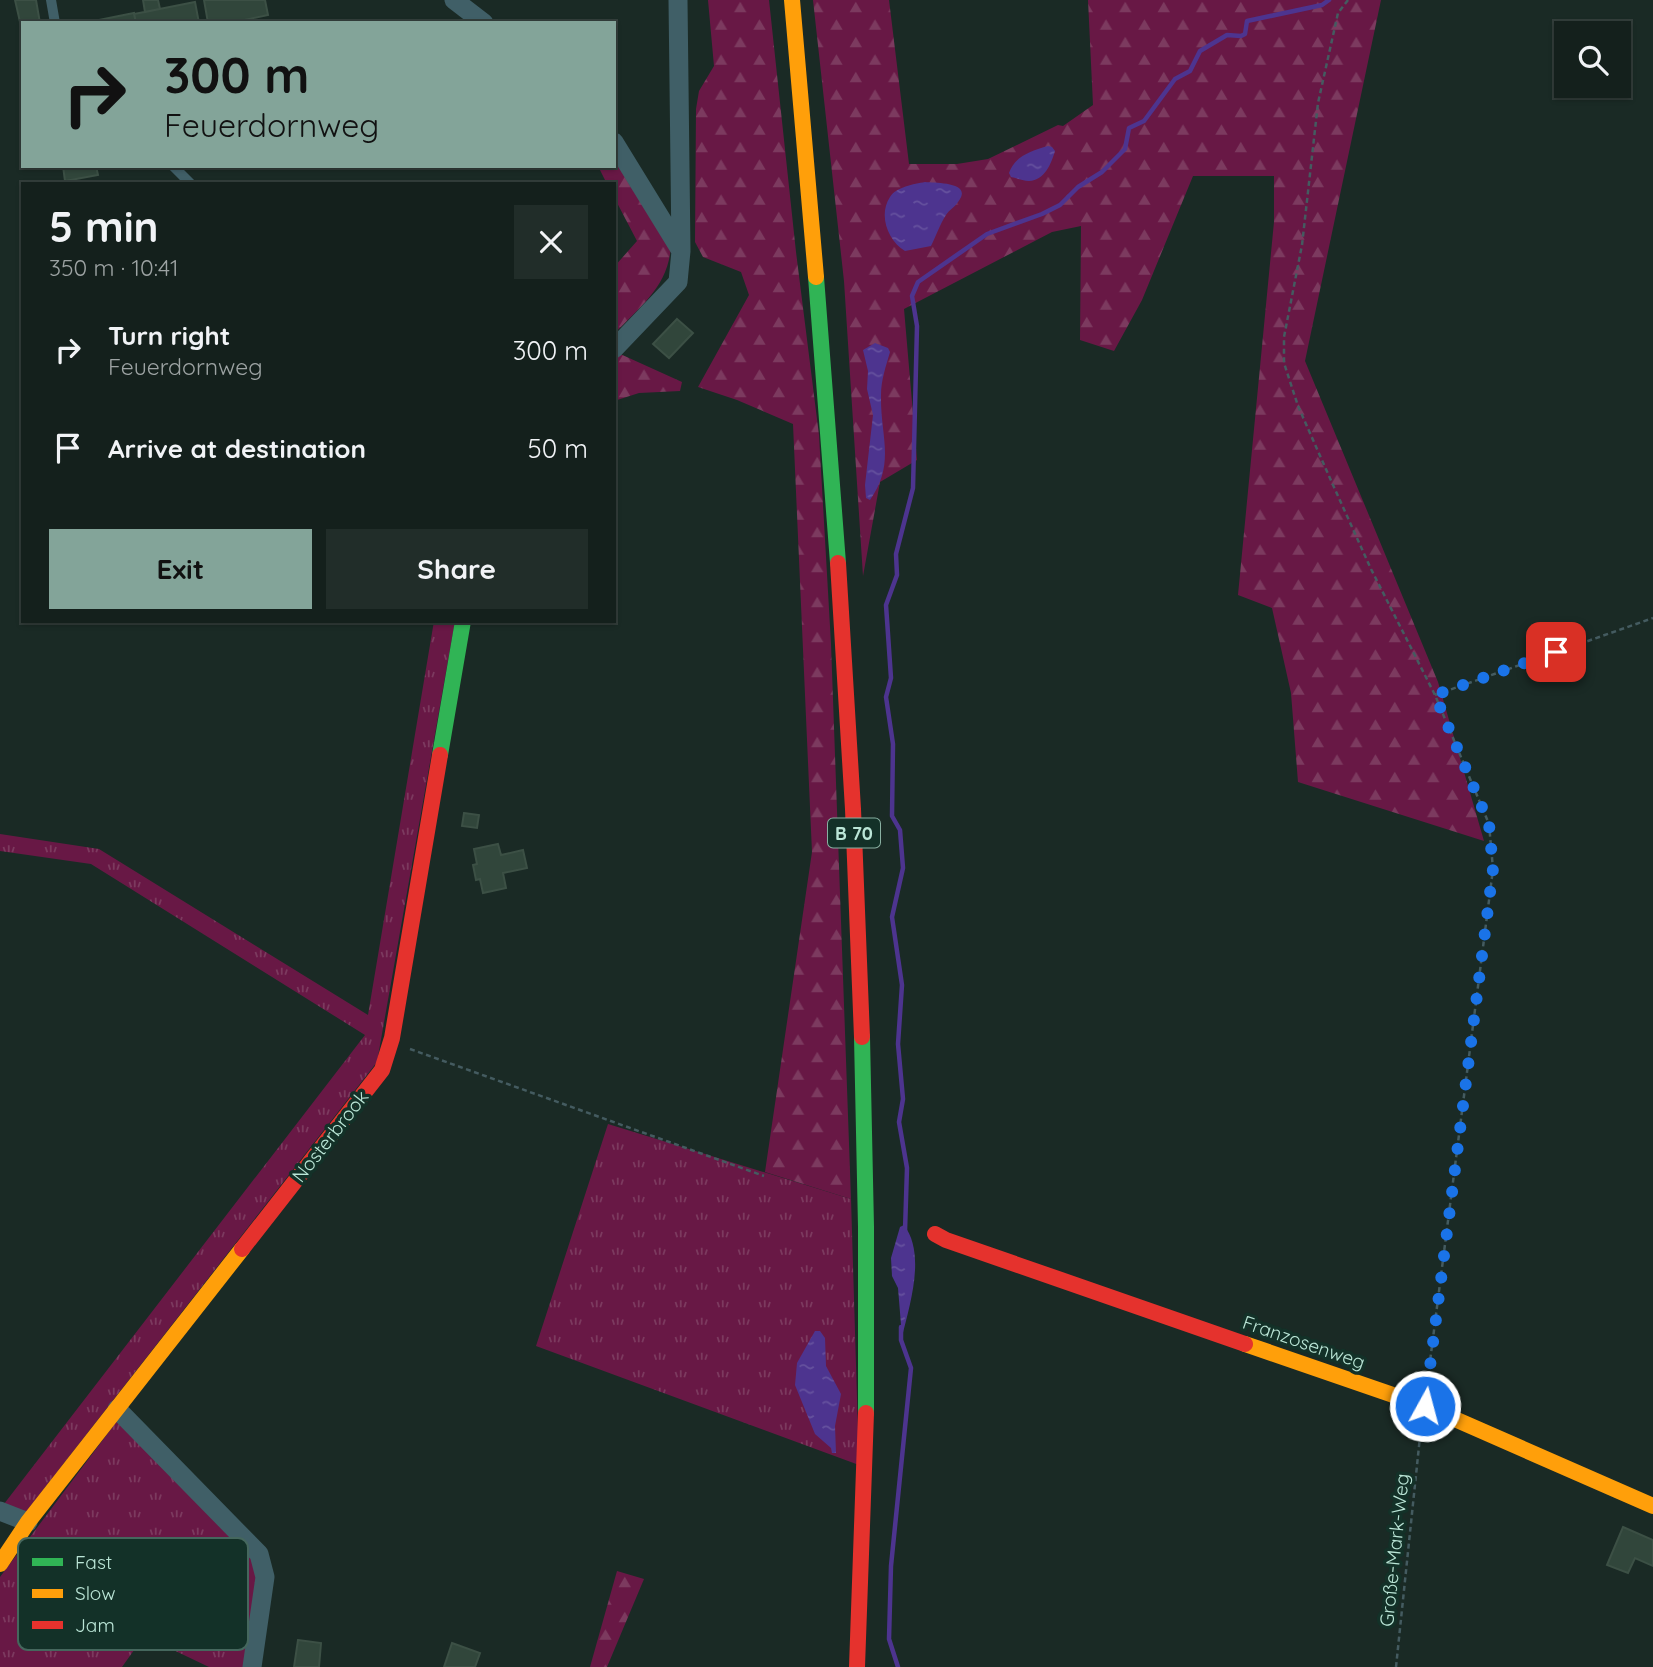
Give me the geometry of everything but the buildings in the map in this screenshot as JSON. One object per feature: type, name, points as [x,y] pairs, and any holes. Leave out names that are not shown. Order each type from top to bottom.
[{"type":"main road","name":"B 70","points":[[792,0],[830,432],[846,664],[860,951],[867,1210],[867,1429],[857,1667]]},
{"type":"main road","name":"Nosterbrook","points":[[0,1564],[28,1522],[382,1070],[390,1043],[463,623]]},
{"type":"main road","name":"Franzosenweg","points":[[935,1234],[1425,1406],[1653,1506]]},
{"type":"street","points":[[454,0],[481,21]]},
{"type":"street","points":[[616,347],[678,282],[681,251],[678,0]]},
{"type":"street","points":[[616,145],[681,251]]},
{"type":"street","points":[[117,1409],[243,1538]]},
{"type":"street","points":[[0,1511],[28,1522]]},
{"type":"street","points":[[248,1543],[259,1554],[265,1577],[252,1667]]},
{"type":"lane","points":[[51,0],[55,21]]},
{"type":"lane","points":[[175,168],[189,182]]},
{"type":"path","name":"Große-Mark-Weg","points":[[1348,0],[1338,13],[1318,103],[1302,244],[1284,337],[1284,363],[1298,405],[1338,497],[1435,695],[1489,824],[1493,869],[1419,1437],[1396,1667]]},
{"type":"path","points":[[1435,695],[1653,618]]},
{"type":"path","points":[[390,1043],[453,1063],[764,1176]]},
{"type":"green space","points":[[708,0],[769,0],[819,435],[831,644],[851,1199],[765,1172],[812,852],[793,424],[698,387],[749,295],[741,272],[703,257],[695,242],[696,109],[699,91],[714,66]]},
{"type":"green space","points":[[813,0],[889,0],[909,164],[957,164],[988,159],[1058,125],[1063,126],[1093,105],[1088,0],[1381,0],[1305,361],[1438,682],[1484,841],[1298,782],[1291,693],[1272,608],[1238,595],[1274,222],[1274,176],[1193,176],[1142,300],[1114,351],[1080,340],[1081,226],[1052,232],[904,309],[917,460],[880,482],[863,576],[844,281]]},
{"type":"green space","points":[[616,157],[671,239],[670,255],[661,281],[645,303],[616,332],[616,265],[637,241],[616,201],[616,182],[606,182],[599,168],[616,168]]},
{"type":"green space","points":[[618,353],[682,382],[680,391],[639,393],[616,400]]},
{"type":"green space","points":[[434,623],[455,623],[377,1062],[25,1513],[4,1504],[365,1035],[91,864],[0,851],[0,834],[99,849],[368,1015]]},
{"type":"green space","points":[[608,1124],[851,1199],[859,1465],[536,1346]]},
{"type":"green space","points":[[117,1421],[235,1538],[29,1538]]},
{"type":"green space","points":[[248,1551],[254,1557],[258,1578],[248,1646]]},
{"type":"green space","points":[[18,1553],[18,1650],[134,1650],[122,1667],[0,1667],[0,1577]]},
{"type":"green space","points":[[617,1571],[644,1579],[607,1667],[590,1667]]},
{"type":"green space","points":[[173,1650],[247,1650],[245,1667],[209,1667]]},
{"type":"water","points":[[1048,146],[1055,151],[1049,166],[1039,178],[1029,181],[1011,177],[1009,173],[1019,158]]},
{"type":"water","points":[[925,182],[952,185],[961,191],[962,195],[947,213],[931,246],[905,251],[894,241],[887,227],[887,204],[896,191]]},
{"type":"water","points":[[875,343],[888,348],[890,352],[881,389],[885,461],[878,487],[870,500],[866,498],[865,485],[873,415],[863,350]]},
{"type":"water","points":[[904,1225],[911,1237],[915,1264],[912,1295],[902,1337],[898,1288],[892,1276],[891,1258],[900,1227]]},
{"type":"water","points":[[815,1331],[820,1331],[825,1338],[826,1366],[841,1394],[835,1426],[836,1453],[832,1453],[831,1448],[815,1434],[795,1385],[797,1363]]},
{"type":"waterway","points":[[905,1231],[907,1168],[899,1122],[903,1099],[898,1044],[902,985],[892,917],[903,868],[900,830],[892,816],[893,744],[886,697],[891,678],[886,605],[897,575],[896,554],[913,488],[917,326],[912,296],[918,282],[987,234],[1060,205],[1078,187],[1102,172],[1125,149],[1129,128],[1144,121],[1175,79],[1190,71],[1200,51],[1227,35],[1245,34],[1247,21],[1322,5],[1329,0]]},
{"type":"waterway","points":[[898,1667],[889,1639],[891,1566],[911,1368],[901,1340],[901,1327]]},
{"type":"traffic: fast","points":[[816,277],[838,563]]},
{"type":"traffic: fast","points":[[440,755],[463,623]]},
{"type":"traffic: fast","points":[[862,1037],[866,1413]]},
{"type":"traffic: slow","points":[[792,0],[816,277]]},
{"type":"traffic: slow","points":[[0,1564],[28,1522],[242,1249]]},
{"type":"traffic: slow","points":[[1245,1344],[1425,1406],[1653,1506]]},
{"type":"traffic: jam","points":[[838,563],[853,809],[862,1037]]},
{"type":"traffic: jam","points":[[242,1249],[382,1070],[392,1038],[440,755]]},
{"type":"traffic: jam","points":[[935,1234],[1245,1344]]},
{"type":"traffic: jam","points":[[857,1667],[866,1413]]},
{"type":"route","points":[[1425,1406],[1493,869],[1489,824],[1435,695],[1556,652]]}]
